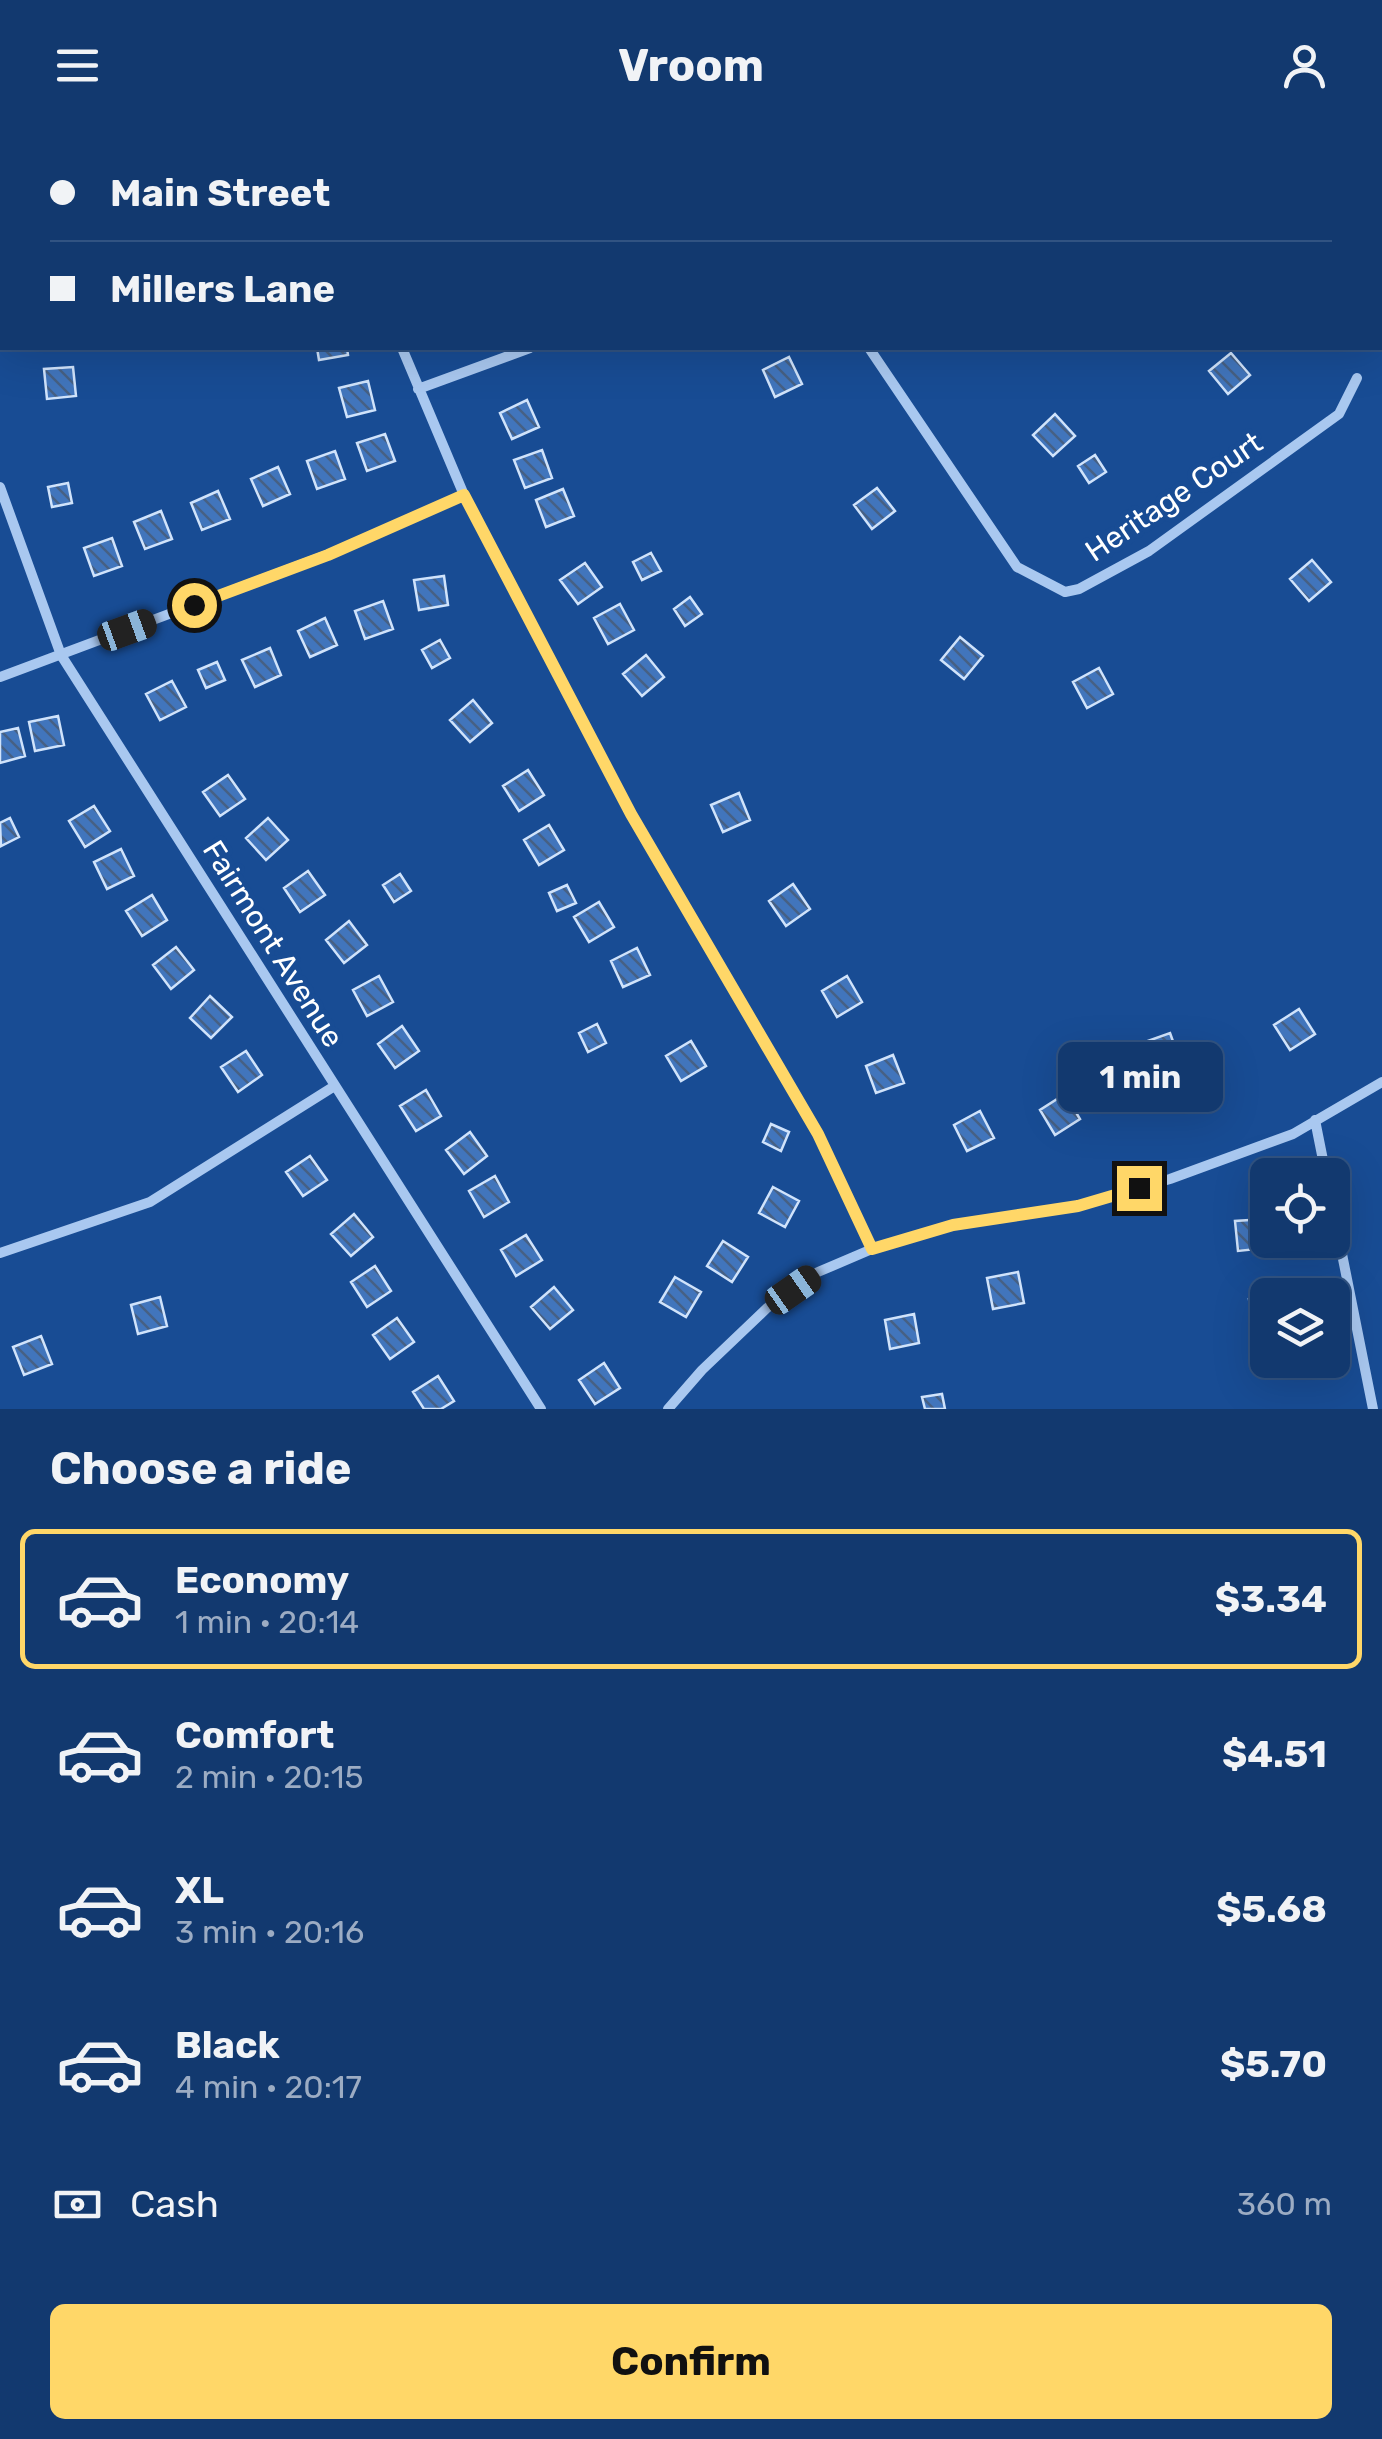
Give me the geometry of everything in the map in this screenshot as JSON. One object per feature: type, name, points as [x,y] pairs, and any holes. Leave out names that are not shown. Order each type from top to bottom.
[{"type":"street","points":[[403,350],[464,495],[631,814],[818,1134],[872,1249]]},
{"type":"street","points":[[418,389],[525,350]]},
{"type":"street","name":"Heritage Court","points":[[871,350],[1018,567],[1065,592],[1079,590],[1149,551],[1340,414],[1357,378]]},
{"type":"street","name":"Fairmont Avenue","points":[[0,487],[60,654],[541,1409]]},
{"type":"street","points":[[0,677],[328,555],[464,495]]},
{"type":"street","points":[[668,1409],[768,1308],[818,1272],[872,1249],[953,1225],[1096,1200],[1170,1179],[1276,1141],[1382,1082]]},
{"type":"street","points":[[0,1253],[150,1202],[333,1087]]},
{"type":"street","points":[[1315,1120],[1323,1158]]},
{"type":"street","points":[[1343,1258],[1373,1409]]},
{"type":"building","points":[[317,350],[347,350],[348,355],[319,360]]},
{"type":"building","points":[[1231,353],[1250,375],[1228,394],[1209,371]]},
{"type":"building","points":[[789,357],[802,384],[775,397],[763,370]]},
{"type":"building","points":[[73,367],[76,396],[47,399],[44,369]]},
{"type":"building","points":[[368,381],[375,410],[347,417],[339,388]]},
{"type":"building","points":[[527,400],[539,427],[512,439],[500,413]]},
{"type":"building","points":[[1055,414],[1075,436],[1053,456],[1033,435]]},
{"type":"building","points":[[385,434],[395,461],[367,471],[357,443]]},
{"type":"building","points":[[542,450],[552,478],[525,488],[514,460]]},
{"type":"building","points":[[335,451],[345,479],[317,489],[307,461]]},
{"type":"building","points":[[1095,455],[1106,472],[1089,483],[1078,466]]},
{"type":"building","points":[[278,467],[290,494],[263,506],[251,479]]},
{"type":"building","points":[[68,483],[72,503],[52,507],[48,487]]},
{"type":"building","points":[[877,488],[895,511],[872,529],[854,505]]},
{"type":"building","points":[[563,489],[574,516],[546,527],[536,500]]},
{"type":"building","points":[[218,491],[230,519],[202,530],[191,503]]},
{"type":"building","points":[[161,511],[172,539],[145,549],[134,522]]},
{"type":"building","points":[[112,538],[122,566],[94,576],[84,548]]},
{"type":"building","points":[[651,553],[661,571],[642,580],[633,562]]},
{"type":"building","points":[[1312,560],[1331,582],[1309,601],[1290,579]]},
{"type":"building","points":[[585,563],[602,587],[578,604],[560,580]]},
{"type":"building","points":[[444,576],[448,605],[419,610],[414,580]]},
{"type":"building","points":[[690,597],[702,614],[685,626],[674,609]]},
{"type":"building","points":[[383,601],[393,629],[365,639],[355,611]]},
{"type":"building","points":[[620,604],[634,630],[608,644],[594,618]]},
{"type":"building","points":[[325,618],[337,645],[310,657],[298,631]]},
{"type":"building","points":[[960,637],[983,656],[964,679],[941,660]]},
{"type":"building","points":[[440,640],[450,658],[432,668],[422,650]]},
{"type":"building","points":[[270,648],[281,675],[255,687],[242,660]]},
{"type":"building","points":[[646,655],[664,677],[642,696],[623,674]]},
{"type":"building","points":[[217,662],[225,680],[206,688],[198,670]]},
{"type":"building","points":[[1099,668],[1113,694],[1087,708],[1073,682]]},
{"type":"building","points":[[172,681],[186,707],[160,720],[146,694]]},
{"type":"building","points":[[473,700],[492,723],[470,742],[450,720]]},
{"type":"building","points":[[58,716],[64,745],[35,751],[29,722]]},
{"type":"building","points":[[18,728],[25,756],[0,763],[0,732]]},
{"type":"building","points":[[528,770],[544,795],[519,811],[503,786]]},
{"type":"building","points":[[228,775],[245,799],[220,816],[203,792]]},
{"type":"building","points":[[739,793],[750,820],[723,832],[711,805]]},
{"type":"building","points":[[94,806],[110,831],[85,847],[69,821]]},
{"type":"building","points":[[10,818],[19,837],[1,846],[0,823]]},
{"type":"building","points":[[268,818],[288,840],[266,860],[246,838]]},
{"type":"building","points":[[549,825],[564,850],[539,865],[524,840]]},
{"type":"building","points":[[121,849],[134,876],[107,889],[94,862]]},
{"type":"building","points":[[308,871],[325,895],[300,912],[284,888]]},
{"type":"building","points":[[400,874],[411,891],[394,902],[383,885]]},
{"type":"building","points":[[793,884],[810,909],[786,926],[769,901]]},
{"type":"building","points":[[567,885],[576,903],[557,911],[549,893]]},
{"type":"building","points":[[152,895],[167,920],[142,936],[126,911]]},
{"type":"building","points":[[599,902],[614,927],[589,942],[574,917]]},
{"type":"building","points":[[349,921],[367,945],[344,963],[326,940]]},
{"type":"building","points":[[176,947],[194,970],[171,989],[153,965]]},
{"type":"building","points":[[637,948],[650,975],[623,987],[611,961]]},
{"type":"building","points":[[379,976],[393,1002],[367,1016],[353,990]]},
{"type":"building","points":[[847,976],[862,1002],[837,1017],[822,991]]},
{"type":"building","points":[[210,996],[232,1017],[211,1038],[190,1018]]},
{"type":"building","points":[[1299,1009],[1315,1034],[1290,1050],[1274,1025]]},
{"type":"building","points":[[597,1024],[606,1043],[588,1052],[579,1033]]},
{"type":"building","points":[[402,1026],[419,1051],[395,1068],[378,1044]]},
{"type":"building","points":[[1170,1033],[1180,1061],[1153,1071],[1142,1043]]},
{"type":"building","points":[[691,1041],[706,1066],[681,1081],[666,1056]]},
{"type":"building","points":[[246,1051],[262,1075],[238,1092],[221,1067]]},
{"type":"building","points":[[893,1055],[904,1083],[876,1093],[866,1066]]},
{"type":"building","points":[[426,1090],[441,1116],[416,1131],[400,1106]]},
{"type":"building","points":[[1065,1094],[1080,1119],[1055,1135],[1040,1110]]},
{"type":"building","points":[[980,1111],[994,1138],[967,1151],[954,1125]]},
{"type":"building","points":[[771,1124],[789,1132],[781,1151],[763,1142]]},
{"type":"building","points":[[470,1132],[487,1156],[464,1174],[446,1150]]},
{"type":"building","points":[[310,1156],[327,1180],[303,1196],[286,1172]]},
{"type":"building","points":[[495,1176],[509,1202],[484,1217],[469,1191]]},
{"type":"building","points":[[773,1187],[799,1201],[785,1227],[759,1213]]},
{"type":"building","points":[[354,1214],[373,1237],[351,1256],[331,1234]]},
{"type":"building","points":[[1250,1220],[1250,1250],[1238,1251],[1235,1221]]},
{"type":"building","points":[[526,1235],[542,1260],[516,1276],[501,1250]]},
{"type":"building","points":[[723,1241],[748,1257],[732,1282],[707,1266]]},
{"type":"building","points":[[375,1266],[391,1291],[367,1307],[351,1282]]},
{"type":"building","points":[[1018,1272],[1024,1303],[993,1309],[987,1278]]},
{"type":"building","points":[[675,1277],[701,1292],[686,1317],[660,1302]]},
{"type":"building","points":[[554,1287],[573,1310],[550,1329],[531,1307]]},
{"type":"building","points":[[160,1297],[167,1326],[138,1334],[131,1305]]},
{"type":"building","points":[[914,1314],[919,1343],[890,1349],[885,1320]]},
{"type":"building","points":[[397,1318],[414,1342],[390,1359],[373,1335]]},
{"type":"building","points":[[41,1336],[52,1364],[24,1375],[13,1347]]},
{"type":"building","points":[[604,1363],[620,1388],[595,1404],[579,1380]]},
{"type":"building","points":[[438,1376],[454,1401],[441,1409],[424,1409],[413,1392]]},
{"type":"building","points":[[942,1394],[945,1409],[925,1409],[922,1397]]},
{"type":"route","points":[[194,605],[328,555],[464,495],[631,814],[818,1134],[872,1249],[953,1225],[1078,1206],[1139,1188]]}]
